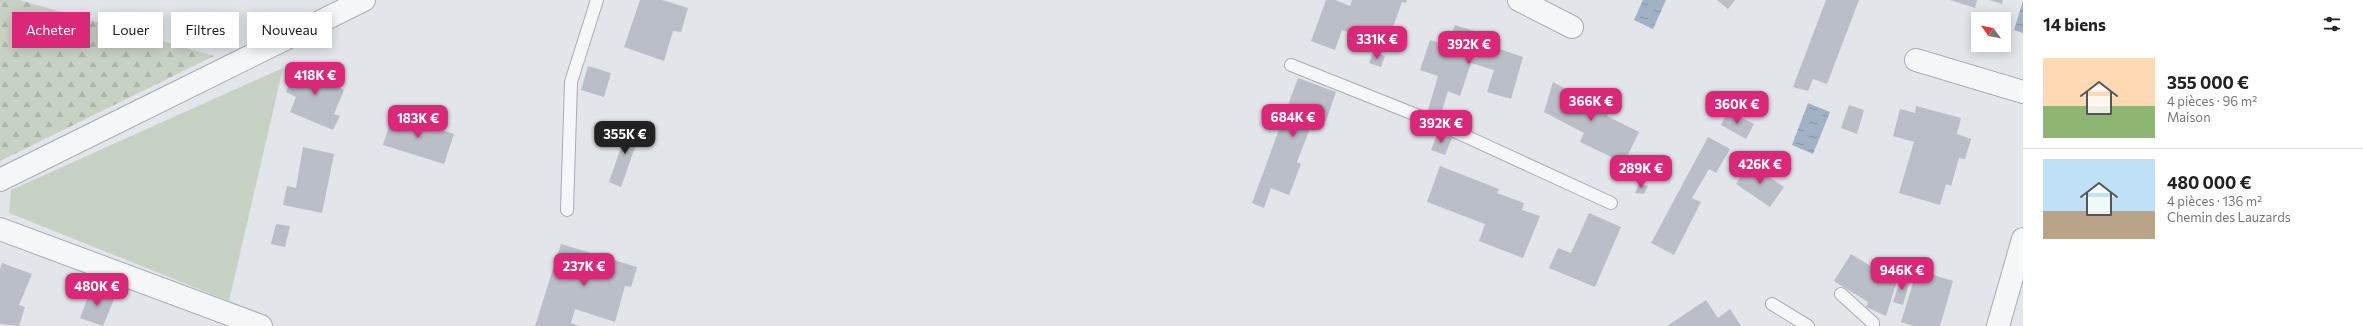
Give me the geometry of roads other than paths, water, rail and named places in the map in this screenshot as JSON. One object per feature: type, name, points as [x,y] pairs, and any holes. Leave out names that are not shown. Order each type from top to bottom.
[{"type":"street","points":[[0,180],[364,0]]},
{"type":"street","points":[[1519,0],[1572,27]]},
{"type":"street","points":[[1916,60],[2023,92]]},
{"type":"street","points":[[0,229],[261,326]]},
{"type":"street","points":[[1998,326],[2023,239]]},
{"type":"lane","points":[[567,210],[571,82],[597,0]]},
{"type":"lane","points":[[1291,64],[1438,124],[1611,202]]},
{"type":"lane","points":[[1841,294],[1873,323],[1873,326]]},
{"type":"lane","points":[[1772,304],[1808,326]]},
{"type":"water","points":[[1643,0],[1666,0],[1653,29],[1634,20]]},
{"type":"water","points":[[2023,1],[2023,33],[2014,30]]},
{"type":"water","points":[[1808,103],[1830,112],[1813,154],[1792,145]]}]
